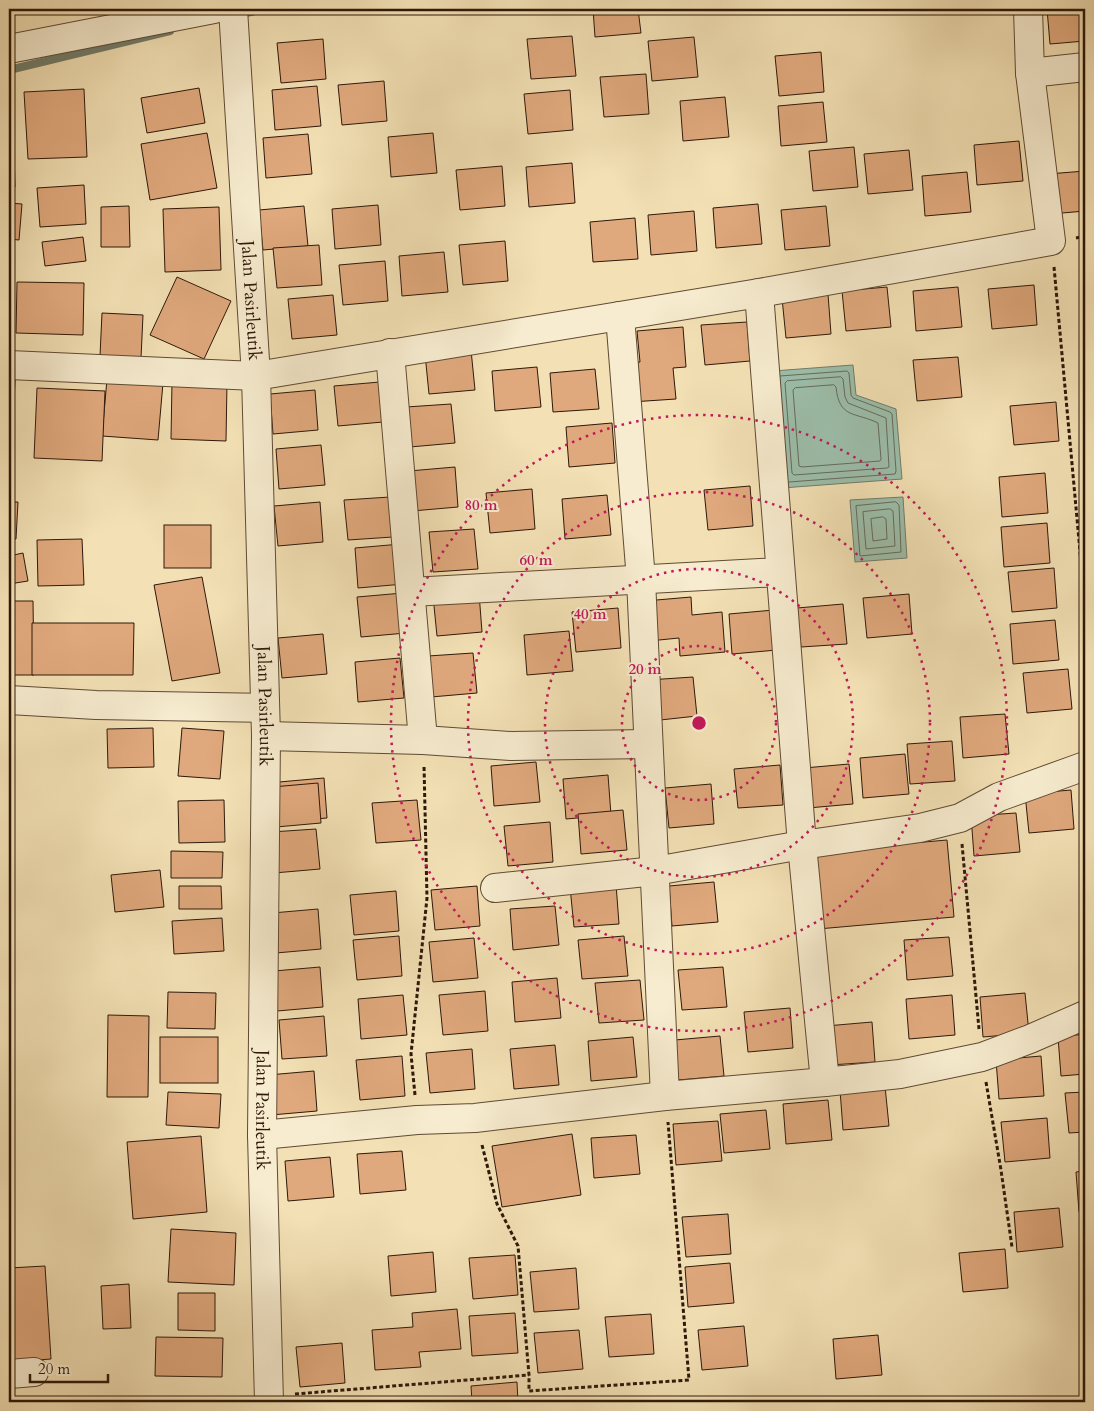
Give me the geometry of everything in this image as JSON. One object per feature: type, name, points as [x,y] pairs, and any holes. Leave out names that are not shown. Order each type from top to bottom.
[{"type":"street","points":[[9,49],[227,9]]},
{"type":"street","name":"Jalan Pasirleutik","points":[[227,9],[234,38],[256,376],[266,736],[262,1135],[269,1399]]},
{"type":"street","points":[[9,365],[256,376],[759,293],[1051,241],[1030,73],[1028,9]]},
{"type":"street","points":[[1030,73],[1085,66]]},
{"type":"street","points":[[759,293],[802,845],[825,1082]]},
{"type":"street","points":[[620,316],[641,580],[665,1096]]},
{"type":"street","points":[[390,353],[423,740]]},
{"type":"street","points":[[410,592],[780,572]]},
{"type":"street","points":[[9,700],[96,705],[264,708]]},
{"type":"street","points":[[266,736],[423,740],[511,746],[648,744]]},
{"type":"street","points":[[495,888],[655,871],[802,845],[920,828],[960,818],[999,797],[1085,766]]},
{"type":"street","points":[[262,1135],[417,1120],[475,1118],[665,1096],[900,1074],[982,1057],[1085,1015]]},
{"type":"path","points":[[1085,236],[1051,241],[1085,606]]},
{"type":"path","points":[[417,1120],[411,1054],[427,898],[423,740]]},
{"type":"path","points":[[475,1118],[497,1204],[518,1246],[529,1391],[689,1380],[665,1096]]},
{"type":"path","points":[[269,1399],[529,1375]]},
{"type":"water","points":[[853,365],[856,395],[896,409],[902,479],[782,488],[773,371]]},
{"type":"water","points":[[903,497],[907,558],[855,562],[850,500]]},
{"type":"building","points":[[593,9],[638,9],[641,33],[595,37]]},
{"type":"building","points":[[1047,9],[1085,9],[1085,41],[1050,44]]},
{"type":"building","points":[[572,36],[576,76],[531,79],[527,39]]},
{"type":"building","points":[[694,37],[698,77],[652,81],[648,41]]},
{"type":"building","points":[[323,39],[326,79],[281,83],[277,43]]},
{"type":"building","points":[[821,52],[824,92],[779,96],[775,56]]},
{"type":"building","points":[[646,74],[649,114],[604,117],[600,77]]},
{"type":"building","points":[[384,81],[387,121],[342,125],[338,85]]},
{"type":"building","points":[[12,86],[15,187],[9,187],[9,87]]},
{"type":"building","points":[[317,86],[321,126],[275,130],[272,90]]},
{"type":"building","points":[[199,88],[205,123],[147,133],[141,98]]},
{"type":"building","points":[[84,89],[87,157],[28,159],[24,92]]},
{"type":"building","points":[[570,90],[573,130],[528,134],[524,94]]},
{"type":"building","points":[[725,97],[729,137],[683,141],[680,101]]},
{"type":"building","points":[[823,102],[827,142],[781,146],[778,106]]},
{"type":"building","points":[[207,133],[217,188],[150,200],[141,144]]},
{"type":"building","points":[[433,133],[437,173],[391,177],[388,137]]},
{"type":"building","points":[[308,134],[312,174],[266,178],[263,138]]},
{"type":"building","points":[[1019,141],[1023,181],[977,185],[974,145]]},
{"type":"building","points":[[854,147],[858,187],[813,191],[809,151]]},
{"type":"building","points":[[909,150],[913,190],[868,194],[864,154]]},
{"type":"building","points":[[572,163],[575,203],[529,207],[526,167]]},
{"type":"building","points":[[502,166],[505,206],[460,210],[456,170]]},
{"type":"building","points":[[1085,171],[1085,211],[1051,214],[1048,174]]},
{"type":"building","points":[[967,172],[971,212],[925,216],[922,176]]},
{"type":"building","points":[[84,185],[86,224],[40,227],[37,188]]},
{"type":"building","points":[[9,203],[22,204],[19,240],[9,239]]},
{"type":"building","points":[[758,204],[762,244],[716,248],[713,208]]},
{"type":"building","points":[[378,205],[381,245],[335,249],[332,209]]},
{"type":"building","points":[[129,206],[130,247],[101,247],[101,207]]},
{"type":"building","points":[[304,206],[308,246],[263,250],[259,210]]},
{"type":"building","points":[[826,206],[830,246],[785,250],[781,210]]},
{"type":"building","points":[[219,207],[221,270],[165,272],[163,209]]},
{"type":"building","points":[[694,211],[697,251],[651,255],[648,215]]},
{"type":"building","points":[[635,218],[638,259],[593,262],[590,222]]},
{"type":"building","points":[[83,237],[86,261],[45,266],[42,242]]},
{"type":"building","points":[[505,241],[508,281],[463,285],[459,245]]},
{"type":"building","points":[[319,245],[322,285],[277,288],[273,248]]},
{"type":"building","points":[[444,252],[448,292],[402,296],[399,256]]},
{"type":"building","points":[[385,261],[388,301],[343,305],[339,265]]},
{"type":"building","points":[[177,277],[231,301],[204,359],[150,335]]},
{"type":"building","points":[[17,282],[84,283],[83,335],[16,333]]},
{"type":"building","points":[[1034,285],[1037,325],[992,329],[988,289]]},
{"type":"building","points":[[887,287],[891,327],[846,331],[842,291]]},
{"type":"building","points":[[958,287],[962,327],[916,331],[913,291]]},
{"type":"building","points":[[828,294],[831,334],[786,338],[782,298]]},
{"type":"building","points":[[333,295],[337,335],[292,339],[288,299]]},
{"type":"building","points":[[102,313],[143,315],[141,358],[100,356]]},
{"type":"building","points":[[747,322],[750,361],[705,365],[701,325]]},
{"type":"building","points":[[683,327],[686,367],[673,368],[676,399],[631,402],[627,363],[640,362],[637,331]]},
{"type":"building","points":[[471,350],[475,390],[429,394],[425,354]]},
{"type":"building","points":[[958,357],[962,397],[917,401],[913,360]]},
{"type":"building","points":[[537,367],[541,407],[495,411],[492,371]]},
{"type":"building","points":[[595,369],[599,409],[553,412],[550,373]]},
{"type":"building","points":[[107,379],[163,383],[158,440],[102,436]]},
{"type":"building","points":[[9,380],[15,380],[13,428],[9,428]]},
{"type":"building","points":[[172,381],[227,382],[226,441],[171,439]]},
{"type":"building","points":[[380,382],[383,422],[338,426],[334,386]]},
{"type":"building","points":[[37,388],[105,391],[102,461],[34,458]]},
{"type":"building","points":[[315,390],[318,430],[273,434],[270,394]]},
{"type":"building","points":[[1056,402],[1059,441],[1014,445],[1010,406]]},
{"type":"building","points":[[451,404],[455,443],[410,447],[406,407]]},
{"type":"building","points":[[612,423],[615,463],[569,467],[566,427]]},
{"type":"building","points":[[321,445],[325,485],[279,489],[276,449]]},
{"type":"building","points":[[455,467],[458,507],[412,511],[409,471]]},
{"type":"building","points":[[1045,473],[1048,513],[1002,517],[999,477]]},
{"type":"building","points":[[750,486],[753,526],[708,530],[704,490]]},
{"type":"building","points":[[532,489],[535,529],[490,533],[486,493]]},
{"type":"building","points":[[607,495],[611,535],[565,539],[562,499]]},
{"type":"building","points":[[390,497],[393,537],[348,540],[344,500]]},
{"type":"building","points":[[9,502],[18,502],[16,539],[9,539]]},
{"type":"building","points":[[320,502],[323,542],[278,546],[274,506]]},
{"type":"building","points":[[1047,523],[1050,563],[1004,567],[1001,527]]},
{"type":"building","points":[[164,525],[211,525],[211,568],[164,568]]},
{"type":"building","points":[[474,529],[478,569],[433,572],[429,532]]},
{"type":"building","points":[[82,539],[84,585],[38,586],[37,540]]},
{"type":"building","points":[[401,544],[404,584],[358,588],[355,548]]},
{"type":"building","points":[[23,553],[28,581],[9,584],[9,556]]},
{"type":"building","points":[[1054,568],[1057,608],[1012,612],[1008,572]]},
{"type":"building","points":[[202,577],[220,673],[172,681],[154,585]]},
{"type":"building","points":[[403,593],[406,633],[361,637],[357,597]]},
{"type":"building","points":[[479,593],[482,632],[437,636],[433,596]]},
{"type":"building","points":[[909,594],[912,634],[867,638],[863,598]]},
{"type":"building","points":[[691,597],[692,615],[722,612],[725,652],[680,656],[679,638],[649,641],[645,601]]},
{"type":"building","points":[[9,601],[33,601],[34,675],[9,675]]},
{"type":"building","points":[[843,604],[847,644],[801,647],[797,608]]},
{"type":"building","points":[[618,608],[621,648],[576,652],[572,612]]},
{"type":"building","points":[[774,610],[777,650],[732,654],[729,614]]},
{"type":"building","points":[[1055,620],[1059,660],[1013,664],[1010,624]]},
{"type":"building","points":[[32,623],[134,623],[133,675],[32,675]]},
{"type":"building","points":[[569,631],[573,671],[527,675],[524,635]]},
{"type":"building","points":[[323,634],[327,674],[282,678],[278,638]]},
{"type":"building","points":[[473,653],[477,693],[431,697],[428,656]]},
{"type":"building","points":[[400,658],[404,698],[358,702],[355,662]]},
{"type":"building","points":[[1068,669],[1072,709],[1027,713],[1023,673]]},
{"type":"building","points":[[693,677],[697,716],[651,721],[648,680]]},
{"type":"building","points":[[1005,714],[1009,754],[963,758],[960,717]]},
{"type":"building","points":[[153,728],[154,767],[108,768],[107,729]]},
{"type":"building","points":[[182,728],[224,731],[220,779],[178,776]]},
{"type":"building","points":[[952,741],[955,781],[910,784],[907,744]]},
{"type":"building","points":[[905,754],[909,794],[863,798],[860,758]]},
{"type":"building","points":[[536,762],[540,802],[494,806],[491,766]]},
{"type":"building","points":[[849,764],[853,804],[808,808],[804,768]]},
{"type":"building","points":[[780,765],[783,805],[738,808],[734,769]]},
{"type":"building","points":[[608,775],[611,815],[566,819],[563,779]]},
{"type":"building","points":[[324,778],[327,818],[282,822],[279,782]]},
{"type":"building","points":[[318,783],[321,823],[276,827],[272,787]]},
{"type":"building","points":[[711,784],[714,824],[669,828],[665,788]]},
{"type":"building","points":[[1071,790],[1074,829],[1029,833],[1025,794]]},
{"type":"building","points":[[224,800],[225,842],[179,843],[178,801]]},
{"type":"building","points":[[417,800],[421,840],[376,843],[372,803]]},
{"type":"building","points":[[623,810],[627,850],[581,854],[578,814]]},
{"type":"building","points":[[1016,813],[1020,852],[974,856],[971,816]]},
{"type":"building","points":[[550,822],[553,862],[508,866],[504,826]]},
{"type":"building","points":[[316,829],[320,869],[274,873],[271,832]]},
{"type":"building","points":[[947,840],[954,917],[818,929],[811,852]]},
{"type":"building","points":[[171,851],[223,852],[222,878],[171,878]]},
{"type":"building","points":[[160,870],[164,907],[115,912],[111,875]]},
{"type":"building","points":[[714,882],[718,922],[672,926],[669,886]]},
{"type":"building","points":[[616,884],[619,924],[574,927],[570,887]]},
{"type":"building","points":[[179,886],[221,886],[222,909],[179,909]]},
{"type":"building","points":[[477,886],[480,926],[435,930],[431,890]]},
{"type":"building","points":[[396,891],[399,931],[354,935],[350,895]]},
{"type":"building","points":[[555,906],[559,945],[513,950],[510,909]]},
{"type":"building","points":[[318,909],[321,949],[276,953],[272,913]]},
{"type":"building","points":[[222,918],[224,951],[174,954],[172,921]]},
{"type":"building","points":[[399,936],[402,976],[357,980],[353,940]]},
{"type":"building","points":[[624,936],[628,976],[582,979],[578,940]]},
{"type":"building","points":[[949,937],[953,976],[907,980],[904,940]]},
{"type":"building","points":[[474,938],[478,978],[433,982],[429,942]]},
{"type":"building","points":[[320,967],[323,1007],[277,1011],[274,971]]},
{"type":"building","points":[[723,967],[727,1007],[682,1010],[678,970]]},
{"type":"building","points":[[557,978],[561,1018],[515,1022],[512,982]]},
{"type":"building","points":[[640,980],[644,1020],[599,1023],[595,983]]},
{"type":"building","points":[[485,991],[488,1031],[443,1035],[439,995]]},
{"type":"building","points":[[168,992],[216,993],[215,1029],[167,1028]]},
{"type":"building","points":[[1025,993],[1029,1033],[983,1037],[980,997]]},
{"type":"building","points":[[403,995],[407,1035],[361,1039],[358,999]]},
{"type":"building","points":[[952,995],[955,1035],[909,1039],[906,999]]},
{"type":"building","points":[[790,1008],[793,1048],[748,1052],[744,1012]]},
{"type":"building","points":[[108,1015],[149,1016],[148,1097],[107,1097]]},
{"type":"building","points":[[324,1016],[327,1056],[282,1059],[279,1020]]},
{"type":"building","points":[[872,1022],[875,1062],[830,1065],[826,1026]]},
{"type":"building","points":[[1085,1034],[1085,1074],[1061,1076],[1058,1037]]},
{"type":"building","points":[[720,1036],[724,1076],[678,1080],[675,1040]]},
{"type":"building","points":[[160,1037],[218,1037],[218,1083],[160,1083]]},
{"type":"building","points":[[633,1037],[637,1077],[591,1081],[588,1041]]},
{"type":"building","points":[[555,1045],[559,1085],[514,1089],[510,1049]]},
{"type":"building","points":[[472,1049],[475,1089],[430,1093],[426,1053]]},
{"type":"building","points":[[402,1056],[405,1096],[360,1100],[356,1060]]},
{"type":"building","points":[[1041,1056],[1044,1096],[999,1099],[996,1060]]},
{"type":"building","points":[[314,1071],[317,1111],[271,1115],[268,1075]]},
{"type":"building","points":[[885,1086],[889,1126],[843,1130],[840,1090]]},
{"type":"building","points":[[168,1092],[221,1094],[219,1128],[166,1125]]},
{"type":"building","points":[[1085,1092],[1085,1132],[1069,1133],[1065,1093]]},
{"type":"building","points":[[828,1100],[832,1140],[786,1144],[783,1104]]},
{"type":"building","points":[[766,1110],[770,1149],[724,1153],[720,1114]]},
{"type":"building","points":[[1047,1118],[1050,1158],[1005,1162],[1001,1122]]},
{"type":"building","points":[[718,1121],[722,1161],[676,1165],[673,1124]]},
{"type":"building","points":[[572,1134],[581,1195],[502,1207],[492,1146]]},
{"type":"building","points":[[636,1135],[640,1174],[594,1178],[591,1138]]},
{"type":"building","points":[[201,1136],[207,1212],[133,1219],[127,1142]]},
{"type":"building","points":[[402,1151],[406,1190],[360,1194],[357,1154]]},
{"type":"building","points":[[330,1157],[334,1197],[288,1201],[285,1161]]},
{"type":"building","points":[[1085,1171],[1085,1212],[1079,1212],[1076,1172]]},
{"type":"building","points":[[1059,1208],[1063,1247],[1017,1252],[1014,1212]]},
{"type":"building","points":[[728,1214],[731,1254],[686,1257],[682,1217]]},
{"type":"building","points":[[171,1229],[236,1233],[234,1285],[168,1282]]},
{"type":"building","points":[[1005,1249],[1008,1288],[963,1292],[959,1253]]},
{"type":"building","points":[[433,1252],[436,1292],[391,1296],[388,1256]]},
{"type":"building","points":[[515,1255],[518,1295],[473,1299],[469,1258]]},
{"type":"building","points":[[730,1263],[734,1303],[688,1307],[685,1267]]},
{"type":"building","points":[[45,1266],[51,1359],[9,1362],[9,1268]]},
{"type":"building","points":[[576,1268],[579,1309],[534,1312],[530,1272]]},
{"type":"building","points":[[129,1284],[131,1328],[103,1329],[101,1286]]},
{"type":"building","points":[[178,1293],[215,1293],[215,1331],[178,1330]]},
{"type":"building","points":[[457,1309],[461,1349],[419,1352],[421,1367],[375,1370],[372,1330],[413,1327],[412,1313]]},
{"type":"building","points":[[515,1313],[518,1353],[472,1356],[469,1316]]},
{"type":"building","points":[[651,1314],[654,1354],[609,1357],[605,1317]]},
{"type":"building","points":[[744,1326],[748,1366],[702,1370],[698,1330]]},
{"type":"building","points":[[579,1330],[583,1369],[538,1373],[534,1333]]},
{"type":"building","points":[[878,1335],[882,1375],[836,1379],[833,1339]]},
{"type":"building","points":[[156,1337],[223,1338],[222,1377],[155,1376]]},
{"type":"building","points":[[342,1343],[345,1383],[300,1387],[296,1347]]},
{"type":"building","points":[[517,1382],[518,1402],[472,1402],[471,1386]]},
{"type":"building","points":[[579,1398],[580,1402],[534,1402]]},
{"type":"waterway","points":[[237,15],[264,9]]},
{"type":"waterway","points":[[9,70],[170,31]]}]
